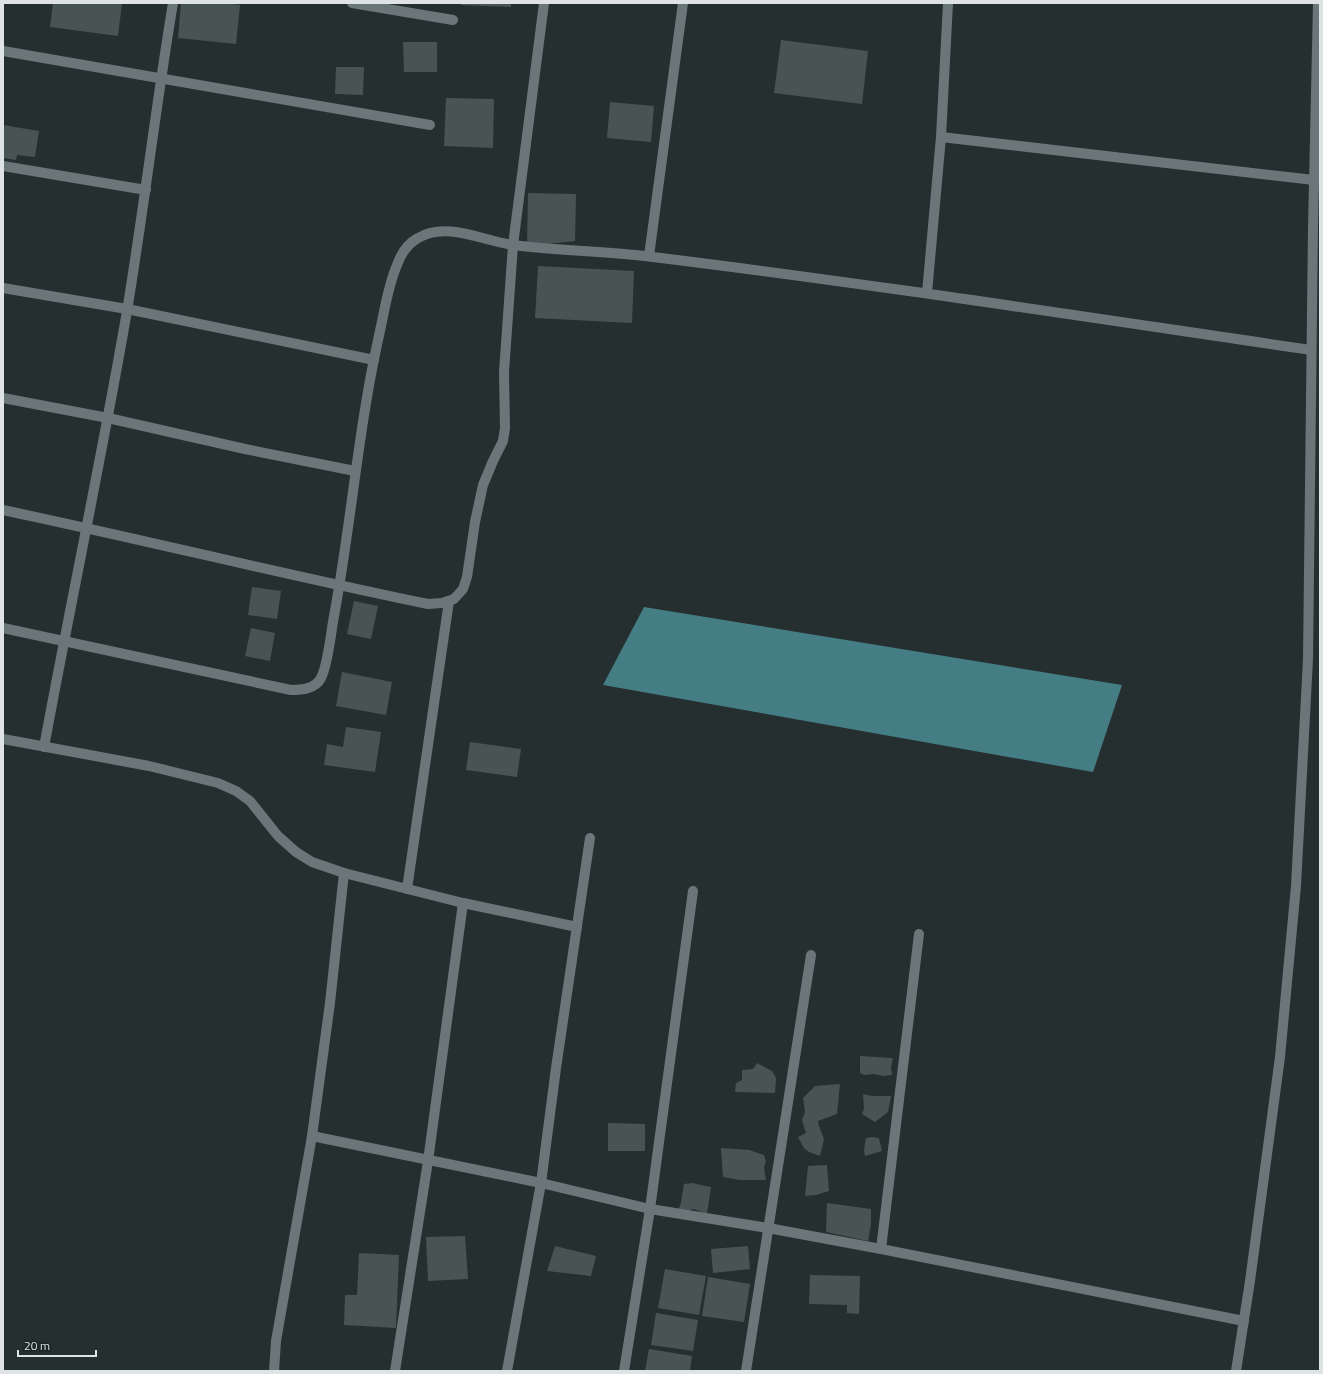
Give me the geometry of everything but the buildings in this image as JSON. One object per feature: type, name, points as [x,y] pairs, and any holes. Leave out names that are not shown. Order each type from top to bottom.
[{"type":"street","points":[[44,746],[108,418],[127,310],[146,190],[172,3]]},
{"type":"street","points":[[352,3],[453,20]]},
{"type":"street","points":[[3,510],[86,527],[340,586],[428,604],[442,603],[454,599],[463,590],[468,577],[475,522],[483,485],[503,441],[505,428],[504,372],[513,245],[544,3]]},
{"type":"street","points":[[649,256],[683,3]]},
{"type":"street","points":[[927,293],[941,137],[948,3]]},
{"type":"street","points":[[1236,1371],[1251,1273],[1280,1057],[1296,886],[1308,659],[1314,180],[1318,3]]},
{"type":"street","points":[[3,51],[430,125]]},
{"type":"street","points":[[941,137],[1314,180]]},
{"type":"street","points":[[3,166],[146,190]]},
{"type":"street","points":[[3,628],[291,690],[300,690],[312,687],[320,680],[325,666],[340,586],[356,471],[374,360],[390,285],[396,267],[405,248],[417,239],[430,233],[447,232],[471,234],[513,245],[649,256],[927,293],[1312,350]]},
{"type":"street","points":[[3,288],[127,310],[374,360]]},
{"type":"street","points":[[3,398],[108,418],[245,450],[356,471]]},
{"type":"street","points":[[407,889],[448,601]]},
{"type":"street","points":[[3,739],[149,766],[218,783],[236,791],[250,801],[278,836],[296,852],[312,862],[344,873],[463,904],[577,927]]},
{"type":"street","points":[[507,1371],[541,1183],[590,838]]},
{"type":"street","points":[[274,1371],[276,1341],[312,1136],[330,1003],[344,873]]},
{"type":"street","points":[[624,1371],[650,1209],[693,891]]},
{"type":"street","points":[[395,1371],[428,1161],[463,904]]},
{"type":"street","points":[[881,1248],[919,934]]},
{"type":"street","points":[[746,1371],[811,955]]},
{"type":"street","points":[[312,1136],[541,1183],[650,1209],[881,1248],[1244,1322]]},
{"type":"water","points":[[644,607],[1122,685],[1093,772],[603,685]]}]
